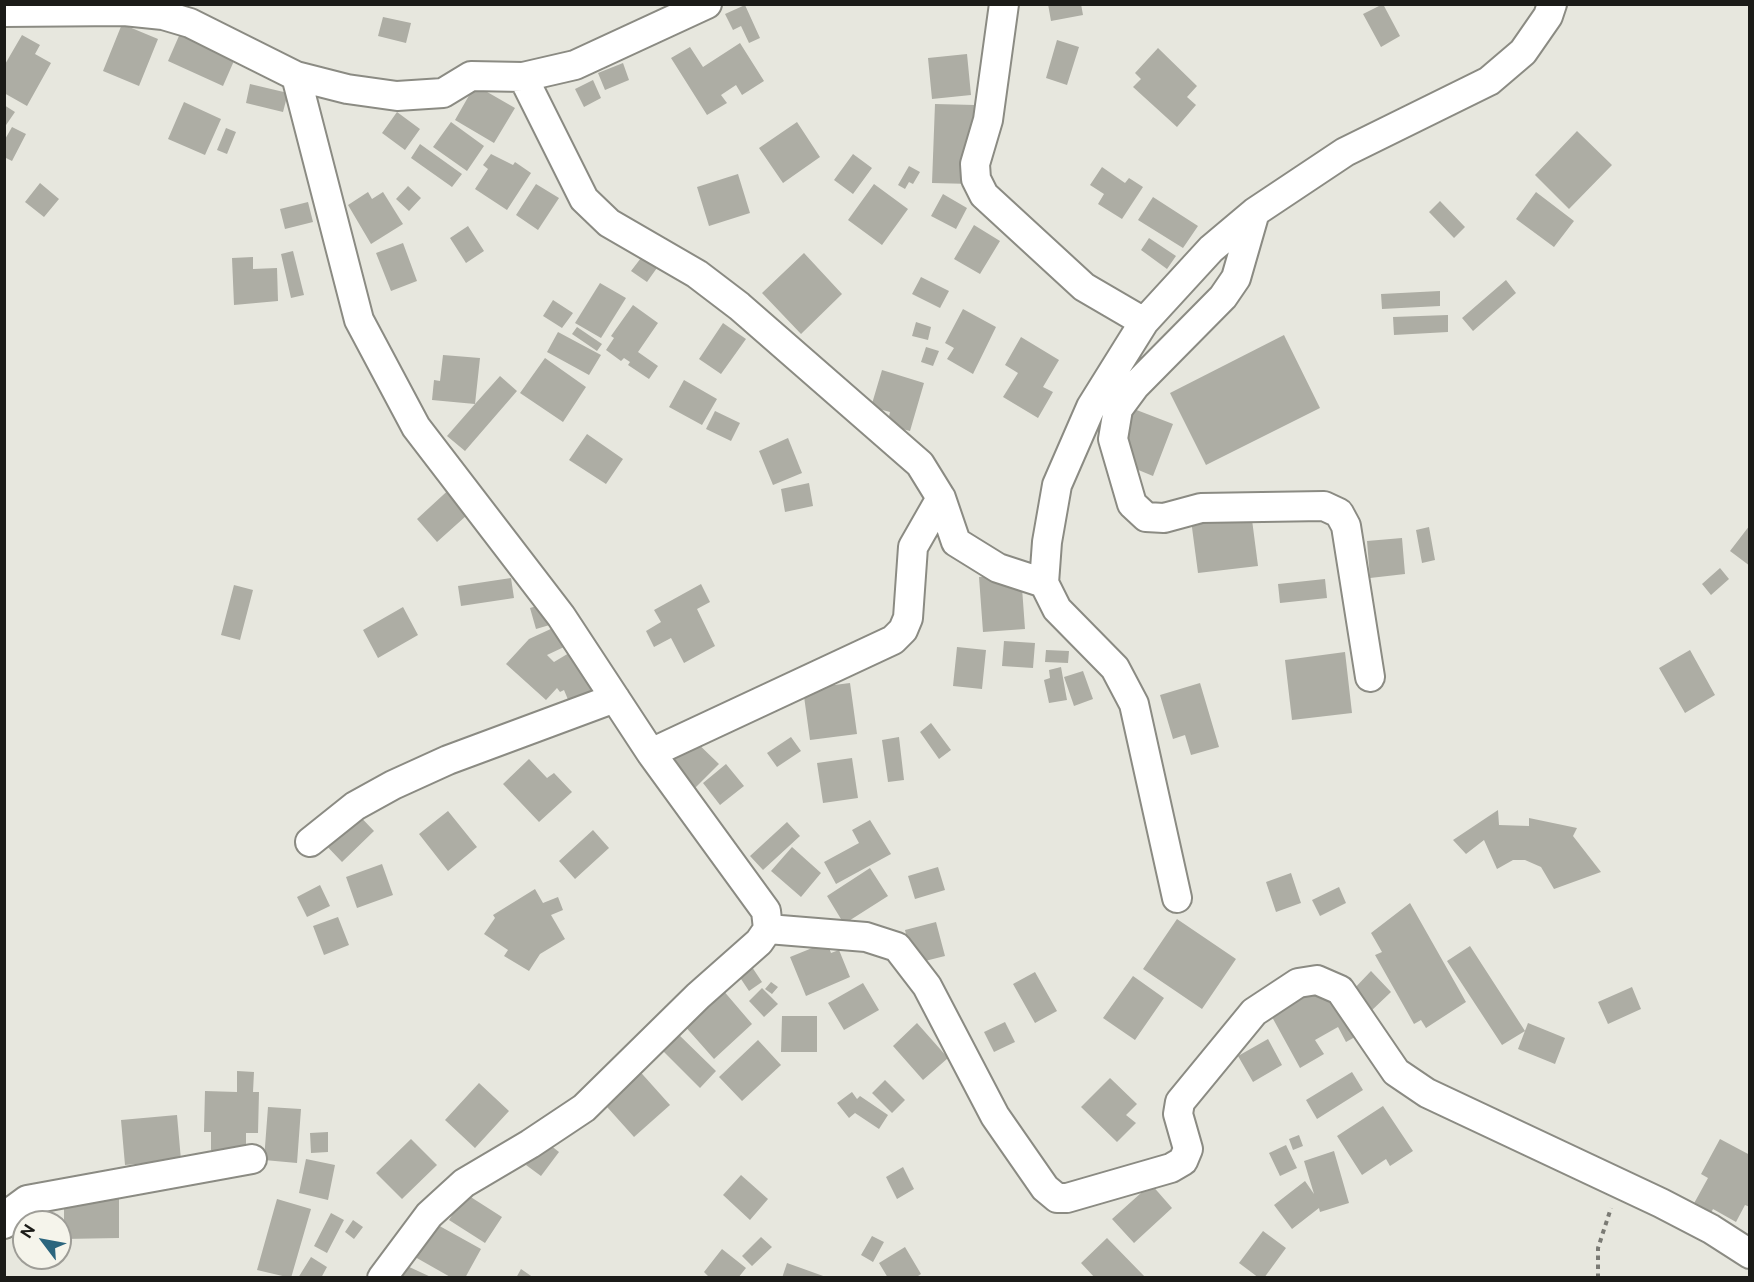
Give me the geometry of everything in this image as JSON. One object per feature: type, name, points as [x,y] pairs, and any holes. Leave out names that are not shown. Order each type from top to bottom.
[{"type":"street","points":[[4,11],[8,4]]},
{"type":"street","points":[[4,11],[124,8],[163,15],[190,23],[296,76],[347,88],[397,96],[443,93],[471,75],[523,77],[575,65],[707,4]]},
{"type":"street","points":[[1004,4],[988,120],[975,164],[976,179],[984,195],[1084,287],[1144,322]]},
{"type":"street","points":[[1177,898],[1134,704],[1115,668],[1057,609],[1044,584],[1047,542],[1057,485],[1091,407],[1144,322],[1211,249],[1255,212],[1345,152],[1489,81],[1523,52],[1548,16],[1552,4]]},
{"type":"street","points":[[296,76],[359,320],[416,427],[561,616],[651,753],[766,911],[768,929],[759,942],[698,996],[584,1108],[530,1144],[464,1183],[429,1215],[382,1278]]},
{"type":"street","points":[[523,77],[584,199],[609,223],[697,274],[739,306],[920,464],[941,498],[956,542],[998,568],[1044,584]]},
{"type":"street","points":[[1255,212],[1236,278],[1223,297],[1135,386],[1118,409],[1113,439],[1132,504],[1146,516],[1164,518],[1201,508],[1324,506],[1339,513],[1346,526],[1371,677]]},
{"type":"street","points":[[651,753],[893,640],[903,630],[908,618],[913,547],[941,498]]},
{"type":"street","points":[[310,842],[355,806],[393,785],[448,760],[615,698]]},
{"type":"street","points":[[768,929],[866,937],[897,947],[927,986],[994,1116],[1045,1188],[1057,1198],[1067,1198],[1171,1168],[1183,1161],[1188,1149],[1178,1114],[1180,1102],[1254,1012],[1298,983],[1317,980],[1340,990],[1396,1072],[1427,1093],[1711,1229],[1749,1254]]},
{"type":"street","points":[[4,1224],[8,1214],[27,1200],[252,1159]]},
{"type":"path","points":[[1598,1278],[1598,1248],[1604,1225],[1621,1185]]},
{"type":"building","points":[[1048,4],[1081,4],[1083,15],[1051,21]]},
{"type":"building","points":[[1383,4],[1400,36],[1381,47],[1363,14]]},
{"type":"building","points":[[745,5],[760,38],[749,43],[741,26],[733,30],[725,14]]},
{"type":"building","points":[[383,17],[411,23],[406,43],[378,36]]},
{"type":"building","points":[[122,24],[158,39],[139,86],[103,71]]},
{"type":"building","points":[[182,29],[237,54],[223,86],[168,61]]},
{"type":"building","points":[[22,35],[40,45],[35,54],[51,63],[27,106],[4,93],[4,66]]},
{"type":"building","points":[[1057,40],[1079,47],[1067,85],[1046,78]]},
{"type":"building","points":[[740,43],[764,81],[742,95],[736,85],[721,95],[727,103],[707,115],[671,58],[690,47],[703,67]]},
{"type":"building","points":[[1158,48],[1197,86],[1187,97],[1196,105],[1177,127],[1133,87],[1141,79],[1135,73]]},
{"type":"building","points":[[967,54],[971,95],[932,99],[928,58]]},
{"type":"building","points":[[623,63],[629,80],[605,90],[598,73]]},
{"type":"building","points":[[593,80],[601,98],[584,107],[575,89]]},
{"type":"building","points":[[250,84],[288,93],[283,112],[246,103]]},
{"type":"building","points":[[475,85],[515,108],[494,143],[455,120]]},
{"type":"building","points":[[184,102],[221,119],[205,155],[168,139]]},
{"type":"building","points":[[935,104],[975,105],[972,184],[932,183]]},
{"type":"building","points":[[4,105],[15,112],[4,128]]},
{"type":"building","points":[[397,112],[420,129],[405,150],[382,133]]},
{"type":"building","points":[[451,122],[484,146],[467,171],[433,147]]},
{"type":"building","points":[[797,122],[820,157],[783,183],[759,148]]},
{"type":"building","points":[[12,127],[26,134],[12,161],[4,157],[4,141]]},
{"type":"building","points":[[226,128],[236,132],[227,154],[217,150]]},
{"type":"building","points":[[1577,131],[1612,165],[1569,209],[1535,175]]},
{"type":"building","points":[[420,144],[462,174],[452,187],[411,158]]},
{"type":"building","points":[[491,154],[513,165],[515,162],[531,173],[507,210],[475,189],[488,169],[483,165]]},
{"type":"building","points":[[853,154],[872,168],[853,194],[834,180]]},
{"type":"building","points":[[909,166],[920,172],[913,184],[909,182],[905,189],[898,185]]},
{"type":"building","points":[[1102,167],[1125,183],[1129,178],[1143,187],[1122,219],[1098,204],[1104,194],[1090,185]]},
{"type":"building","points":[[738,174],[750,213],[709,226],[697,187]]},
{"type":"building","points":[[40,183],[59,199],[44,217],[25,202]]},
{"type":"building","points":[[536,184],[559,198],[538,230],[516,215]]},
{"type":"building","points":[[874,184],[908,209],[882,245],[848,220]]},
{"type":"building","points":[[408,186],[421,198],[409,211],[396,199]]},
{"type":"building","points":[[368,192],[372,199],[383,192],[403,224],[371,244],[348,205]]},
{"type":"building","points":[[1536,192],[1574,221],[1554,247],[1516,219]]},
{"type":"building","points":[[943,194],[967,208],[956,229],[931,216]]},
{"type":"building","points":[[1153,197],[1198,226],[1183,248],[1138,220]]},
{"type":"building","points":[[1440,201],[1465,227],[1454,238],[1429,212]]},
{"type":"building","points":[[308,202],[313,222],[285,229],[280,209]]},
{"type":"building","points":[[974,225],[1000,241],[980,274],[954,259]]},
{"type":"building","points":[[468,226],[484,251],[466,263],[450,238]]},
{"type":"building","points":[[1149,238],[1176,256],[1167,269],[1141,250]]},
{"type":"building","points":[[403,243],[417,281],[391,291],[376,253]]},
{"type":"building","points":[[293,251],[304,295],[291,298],[281,254]]},
{"type":"building","points":[[804,253],[842,294],[801,334],[762,293]]},
{"type":"building","points":[[644,254],[659,265],[647,282],[631,271]]},
{"type":"building","points":[[253,257],[253,269],[277,268],[278,301],[234,305],[232,258]]},
{"type":"building","points":[[921,277],[949,291],[940,308],[912,294]]},
{"type":"building","points":[[1506,280],[1516,293],[1473,331],[1462,318]]},
{"type":"building","points":[[600,283],[626,298],[601,338],[575,323]]},
{"type":"building","points":[[1440,291],[1440,306],[1382,309],[1381,294]]},
{"type":"building","points":[[553,300],[573,313],[562,328],[543,316]]},
{"type":"building","points":[[633,305],[658,323],[638,352],[658,366],[649,379],[628,365],[630,362],[624,358],[621,361],[606,350],[614,338],[611,336]]},
{"type":"building","points":[[963,309],[996,327],[973,374],[947,359],[954,348],[945,343]]},
{"type":"building","points":[[1448,315],[1448,332],[1394,335],[1393,317]]},
{"type":"building","points":[[916,322],[931,327],[928,340],[912,336]]},
{"type":"building","points":[[723,323],[746,339],[721,374],[699,359]]},
{"type":"building","points":[[577,327],[602,344],[597,351],[572,334]]},
{"type":"building","points":[[558,332],[601,355],[589,375],[547,352]]},
{"type":"building","points":[[1284,335],[1320,408],[1206,465],[1170,393]]},
{"type":"building","points":[[1021,337],[1059,360],[1043,387],[1053,392],[1038,418],[1003,397],[1018,373],[1005,365]]},
{"type":"building","points":[[926,347],[939,351],[933,366],[921,362]]},
{"type":"building","points":[[443,355],[480,358],[475,404],[432,400],[434,380],[440,381]]},
{"type":"building","points":[[545,358],[586,387],[563,422],[520,393]]},
{"type":"building","points":[[882,370],[924,383],[910,431],[887,425],[890,412],[871,407]]},
{"type":"building","points":[[500,376],[517,391],[465,451],[447,436]]},
{"type":"building","points":[[684,380],[717,399],[702,425],[669,407]]},
{"type":"building","points":[[1134,409],[1173,424],[1153,476],[1114,460]]},
{"type":"building","points":[[715,411],[740,423],[731,441],[706,429]]},
{"type":"building","points":[[587,434],[623,459],[606,484],[569,460]]},
{"type":"building","points":[[788,438],[802,473],[773,485],[759,451]]},
{"type":"building","points":[[809,483],[813,506],[785,512],[781,489]]},
{"type":"building","points":[[455,484],[476,507],[437,542],[417,519]]},
{"type":"building","points":[[1251,512],[1258,566],[1198,573],[1191,520]]},
{"type":"building","points":[[1750,525],[1750,566],[1730,551]]},
{"type":"building","points":[[1429,527],[1435,560],[1422,563],[1416,530]]},
{"type":"building","points":[[1402,538],[1405,574],[1370,578],[1367,541]]},
{"type":"building","points":[[1720,568],[1729,579],[1711,595],[1702,584]]},
{"type":"building","points":[[1021,574],[1025,629],[983,632],[979,577]]},
{"type":"building","points":[[511,578],[514,598],[461,606],[458,586]]},
{"type":"building","points":[[1325,579],[1327,598],[1280,603],[1278,584]]},
{"type":"building","points":[[701,584],[710,602],[697,609],[715,646],[684,663],[671,638],[654,647],[646,631],[661,622],[654,610]]},
{"type":"building","points":[[234,585],[253,590],[240,640],[221,635]]},
{"type":"building","points":[[547,603],[553,624],[536,629],[530,608]]},
{"type":"building","points":[[403,607],[418,635],[378,658],[363,630]]},
{"type":"building","points":[[555,627],[564,647],[547,655],[554,662],[574,650],[593,692],[569,702],[564,690],[560,692],[557,688],[546,700],[506,664],[529,639]]},
{"type":"building","points":[[1004,641],[1035,643],[1033,668],[1002,666]]},
{"type":"building","points":[[957,647],[986,650],[982,689],[953,686]]},
{"type":"building","points":[[1046,650],[1069,651],[1068,663],[1045,662]]},
{"type":"building","points":[[1690,650],[1715,695],[1685,713],[1659,668]]},
{"type":"building","points":[[1345,652],[1352,713],[1292,720],[1285,660]]},
{"type":"building","points":[[1061,667],[1067,700],[1049,703],[1044,680],[1050,678],[1049,670]]},
{"type":"building","points":[[1083,671],[1093,699],[1074,706],[1064,677]]},
{"type":"building","points":[[850,683],[857,734],[810,740],[803,689]]},
{"type":"building","points":[[1200,683],[1219,747],[1191,755],[1185,735],[1173,739],[1160,695]]},
{"type":"building","points":[[931,723],[951,750],[939,759],[920,732]]},
{"type":"building","points":[[690,736],[719,764],[694,789],[666,761]]},
{"type":"building","points":[[791,737],[801,751],[777,767],[767,753]]},
{"type":"building","points":[[899,737],[904,780],[888,782],[882,740]]},
{"type":"building","points":[[852,758],[858,798],[823,803],[817,763]]},
{"type":"building","points":[[529,759],[547,778],[554,773],[572,792],[539,822],[503,784]]},
{"type":"building","points":[[726,764],[744,786],[720,805],[703,783]]},
{"type":"building","points":[[352,808],[374,831],[342,862],[320,839]]},
{"type":"building","points":[[1498,810],[1499,825],[1529,826],[1529,818],[1577,828],[1573,836],[1601,872],[1554,889],[1541,867],[1525,860],[1513,860],[1497,869],[1484,840],[1466,854],[1453,840]]},
{"type":"building","points":[[448,811],[477,847],[448,871],[419,834]]},
{"type":"building","points":[[870,820],[891,854],[836,884],[824,862],[859,843],[852,830]]},
{"type":"building","points":[[787,822],[800,836],[763,870],[750,856]]},
{"type":"building","points":[[593,830],[609,848],[575,879],[559,861]]},
{"type":"building","points":[[792,847],[821,873],[801,897],[771,871]]},
{"type":"building","points":[[382,864],[393,895],[357,908],[346,877]]},
{"type":"building","points":[[938,867],[945,890],[915,899],[908,876]]},
{"type":"building","points":[[870,868],[888,896],[844,924],[827,896]]},
{"type":"building","points":[[1291,873],[1301,903],[1276,912],[1266,882]]},
{"type":"building","points":[[320,885],[330,906],[307,917],[297,897]]},
{"type":"building","points":[[1339,887],[1346,903],[1320,916],[1312,900]]},
{"type":"building","points":[[535,889],[543,903],[558,897],[563,910],[551,915],[565,939],[540,954],[529,971],[504,956],[508,950],[484,934],[495,918],[493,915]]},
{"type":"building","points":[[1410,903],[1466,1002],[1426,1028],[1421,1020],[1414,1024],[1375,955],[1382,952],[1371,933]]},
{"type":"building","points":[[338,917],[349,945],[324,955],[313,926]]},
{"type":"building","points":[[1177,919],[1236,959],[1202,1009],[1143,969]]},
{"type":"building","points":[[936,922],[945,956],[913,964],[905,930]]},
{"type":"building","points":[[827,942],[831,953],[839,950],[850,977],[806,996],[790,957]]},
{"type":"building","points":[[1470,946],[1525,1031],[1502,1045],[1447,961]]},
{"type":"building","points":[[750,964],[762,982],[749,991],[737,973]]},
{"type":"building","points":[[1371,971],[1391,992],[1370,1012],[1351,992]]},
{"type":"building","points":[[1035,972],[1057,1011],[1035,1023],[1013,984]]},
{"type":"building","points":[[1321,975],[1355,1037],[1346,1042],[1338,1027],[1315,1040],[1324,1054],[1300,1068],[1266,1006]]},
{"type":"building","points":[[1133,976],[1164,998],[1135,1040],[1103,1018]]},
{"type":"building","points":[[771,982],[778,987],[772,994],[765,989]]},
{"type":"building","points":[[863,983],[879,1010],[844,1030],[828,1003]]},
{"type":"building","points":[[1632,987],[1641,1009],[1608,1024],[1598,1002]]},
{"type":"building","points":[[762,988],[778,1004],[764,1017],[749,1001]]},
{"type":"building","points":[[722,989],[752,1024],[714,1059],[683,1024]]},
{"type":"building","points":[[782,1016],[817,1016],[817,1052],[781,1052]]},
{"type":"building","points":[[1005,1022],[1015,1042],[994,1052],[984,1032]]},
{"type":"building","points":[[917,1023],[948,1058],[923,1080],[893,1046]]},
{"type":"building","points":[[1528,1023],[1565,1038],[1555,1064],[1518,1049]]},
{"type":"building","points":[[675,1031],[716,1071],[700,1088],[659,1047]]},
{"type":"building","points":[[1268,1039],[1282,1065],[1253,1082],[1238,1056]]},
{"type":"building","points":[[758,1040],[781,1065],[742,1101],[719,1077]]},
{"type":"building","points":[[635,1066],[670,1105],[634,1137],[599,1098]]},
{"type":"building","points":[[237,1071],[254,1072],[253,1092],[259,1092],[258,1133],[246,1133],[246,1151],[211,1150],[211,1132],[204,1132],[205,1091],[237,1092]]},
{"type":"building","points":[[1352,1072],[1363,1090],[1317,1119],[1306,1100]]},
{"type":"building","points":[[1110,1078],[1137,1104],[1126,1115],[1136,1123],[1117,1142],[1081,1107]]},
{"type":"building","points":[[885,1080],[905,1100],[892,1113],[872,1093]]},
{"type":"building","points":[[479,1083],[509,1111],[475,1148],[445,1120]]},
{"type":"building","points":[[852,1092],[857,1099],[860,1096],[888,1115],[879,1129],[855,1113],[849,1118],[837,1103]]},
{"type":"building","points":[[1383,1106],[1413,1151],[1390,1166],[1386,1159],[1362,1175],[1337,1136]]},
{"type":"building","points":[[268,1107],[301,1109],[297,1163],[264,1160]]},
{"type":"building","points":[[177,1115],[181,1160],[125,1165],[121,1120]]},
{"type":"building","points":[[328,1132],[328,1152],[311,1153],[310,1133]]},
{"type":"building","points":[[1299,1135],[1303,1146],[1293,1150],[1289,1139]]},
{"type":"building","points":[[411,1139],[437,1165],[402,1199],[376,1173]]},
{"type":"building","points":[[1720,1139],[1750,1155],[1750,1207],[1745,1205],[1736,1222],[1713,1209],[1709,1217],[1692,1207],[1708,1178],[1701,1174]]},
{"type":"building","points":[[545,1141],[559,1152],[541,1176],[526,1165]]},
{"type":"building","points":[[1286,1145],[1297,1168],[1280,1176],[1269,1153]]},
{"type":"building","points":[[1334,1151],[1349,1203],[1320,1212],[1319,1208],[1292,1229],[1274,1205],[1305,1181],[1314,1194],[1304,1161]]},
{"type":"building","points":[[306,1159],[335,1165],[328,1200],[299,1193]]},
{"type":"building","points":[[903,1167],[914,1189],[897,1199],[886,1177]]},
{"type":"building","points":[[741,1175],[768,1199],[750,1220],[723,1195]]},
{"type":"building","points":[[1151,1184],[1172,1208],[1134,1243],[1112,1219]]},
{"type":"building","points":[[466,1194],[502,1217],[485,1243],[449,1220]]},
{"type":"building","points":[[119,1199],[119,1238],[72,1239],[72,1210],[64,1210],[64,1200]]},
{"type":"building","points":[[277,1199],[311,1209],[291,1278],[257,1270]]},
{"type":"building","points":[[331,1213],[344,1220],[327,1253],[314,1246]]},
{"type":"building","points":[[427,1219],[481,1249],[465,1278],[452,1278],[408,1253]]},
{"type":"building","points":[[353,1220],[363,1227],[354,1239],[345,1232]]},
{"type":"building","points":[[1263,1231],[1286,1248],[1264,1278],[1259,1278],[1239,1263]]},
{"type":"building","points":[[872,1236],[884,1242],[873,1262],[861,1255]]},
{"type":"building","points":[[761,1237],[772,1247],[752,1266],[742,1256]]},
{"type":"building","points":[[1107,1238],[1146,1278],[1095,1278],[1081,1263]]},
{"type":"building","points":[[905,1247],[921,1274],[915,1278],[888,1278],[879,1263]]},
{"type":"building","points":[[722,1249],[746,1268],[738,1278],[710,1278],[704,1272]]},
{"type":"building","points":[[311,1257],[327,1267],[321,1278],[298,1278]]},
{"type":"building","points":[[787,1263],[826,1277],[826,1278],[782,1278]]},
{"type":"building","points":[[405,1265],[433,1278],[399,1278]]},
{"type":"building","points":[[521,1269],[534,1278],[516,1278]]}]
